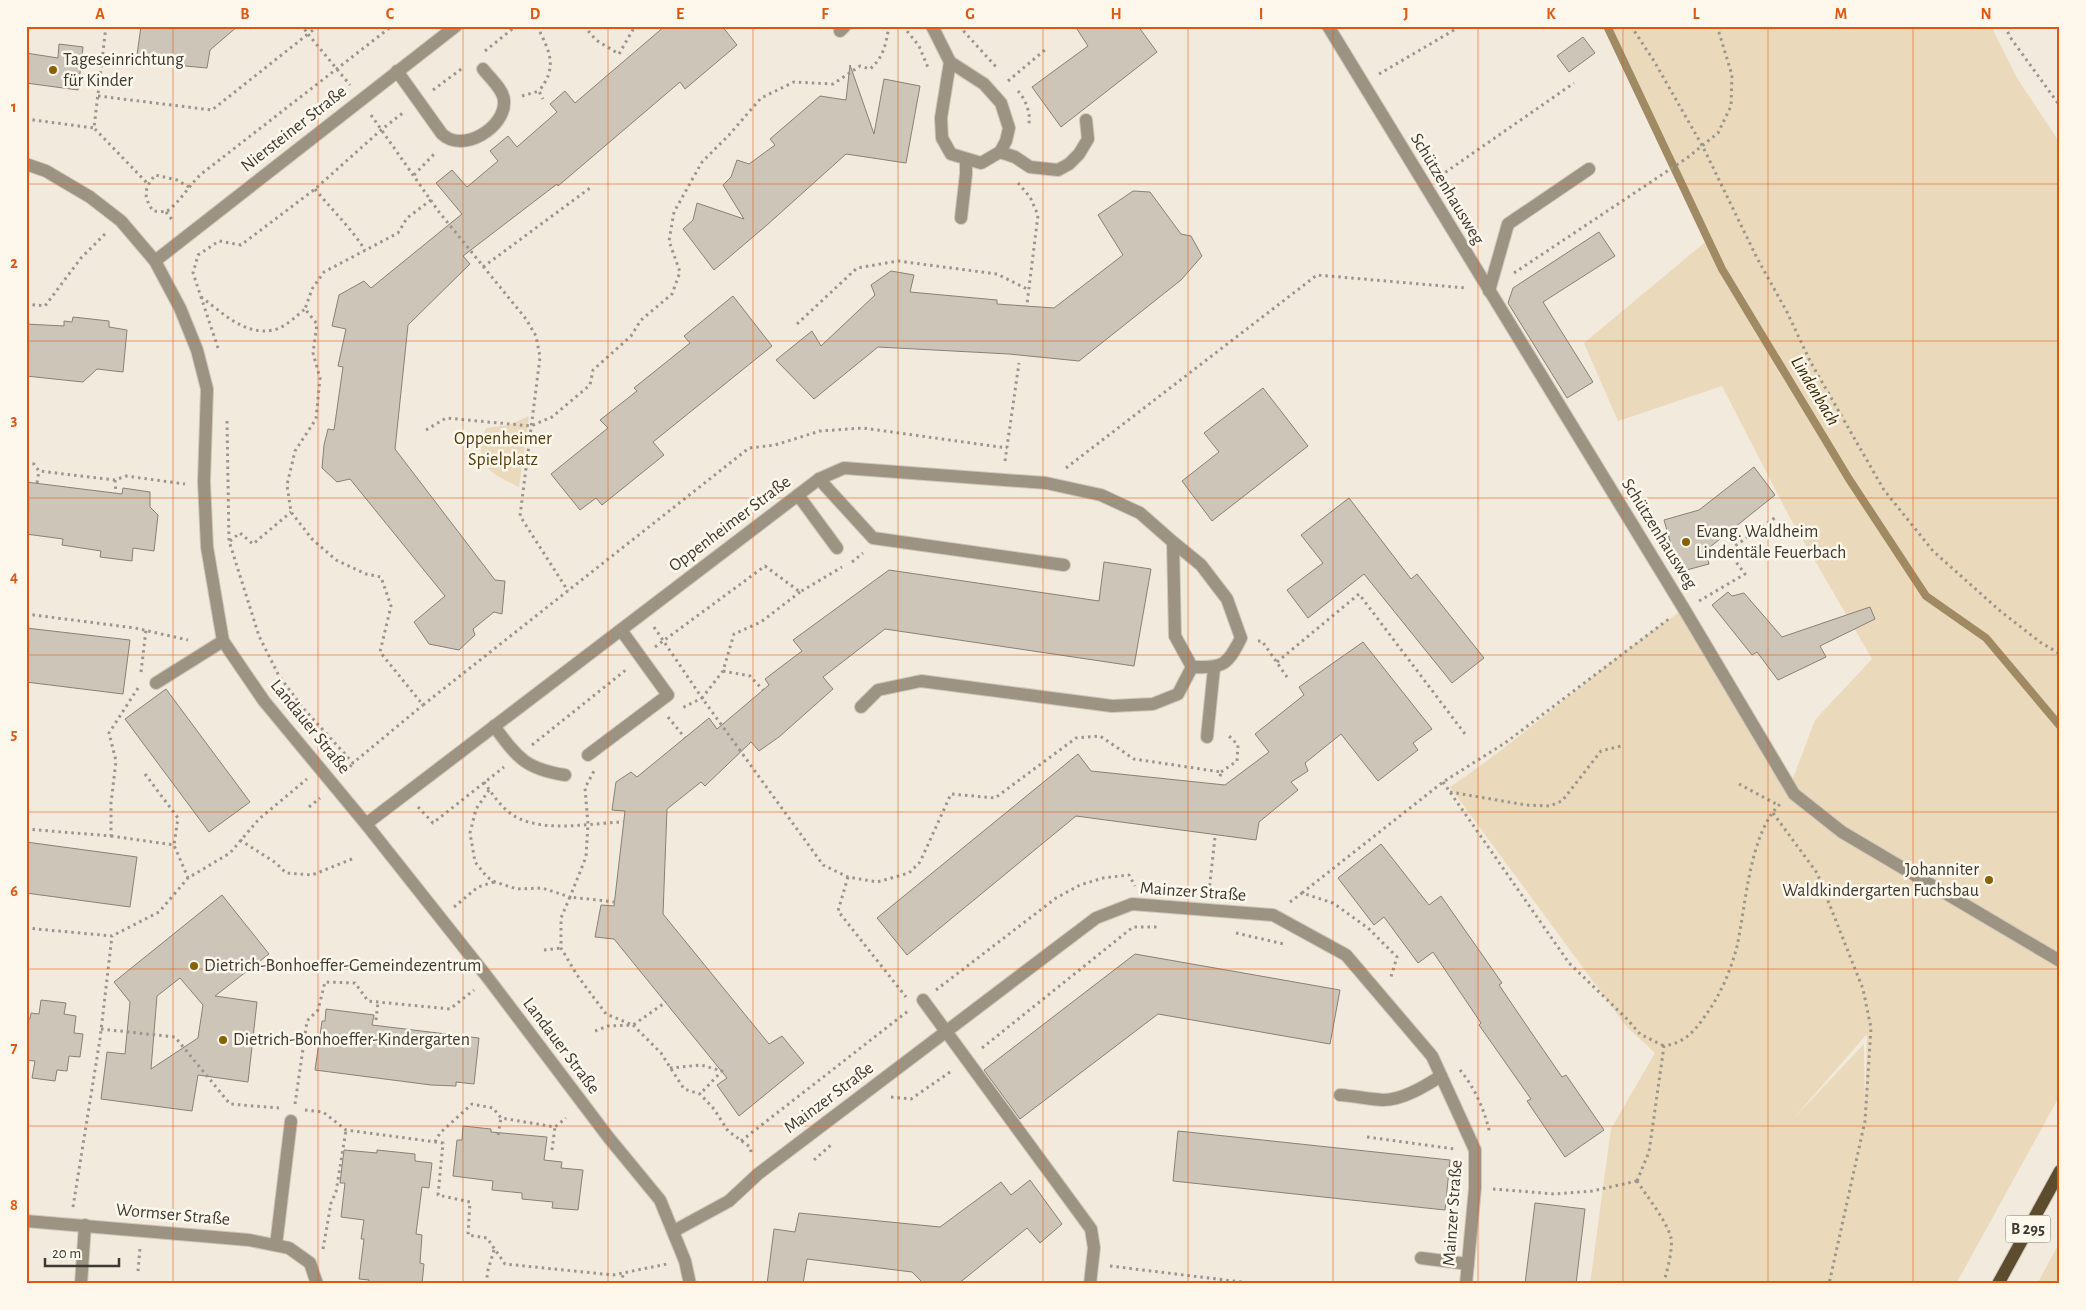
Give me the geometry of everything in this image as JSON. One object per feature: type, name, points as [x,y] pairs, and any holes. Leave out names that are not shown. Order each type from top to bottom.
[{"type":"main road","name":"B 295","points":[[1998,1284],[2059,1173]]},
{"type":"street","name":"Niersteiner Straße","points":[[155,261],[456,26]]},
{"type":"street","points":[[932,26],[950,62],[984,84],[1001,103],[1009,128],[1006,141],[998,154],[981,163],[951,154],[942,138],[941,118],[950,62]]},
{"type":"street","name":"Schützenhausweg","points":[[1328,26],[1684,609],[1794,794],[1842,832],[2060,961]]},
{"type":"street","points":[[397,71],[447,139],[464,141],[473,140],[483,135],[496,122],[505,102],[503,95],[483,69]]},
{"type":"street","points":[[998,154],[1015,157],[1030,167],[1058,170],[1069,164],[1079,154],[1088,139],[1086,120]]},
{"type":"street","points":[[960,218],[966,160]]},
{"type":"street","name":"Landauer Straße","points":[[26,164],[46,171],[90,197],[121,221],[155,261],[180,308],[197,350],[207,389],[204,482],[207,547],[223,640],[264,701],[366,824],[440,920],[488,978],[603,1130],[660,1200],[685,1261],[690,1284]]},
{"type":"street","points":[[1489,291],[1508,224],[1589,169]]},
{"type":"street","name":"Oppenheimer Straße","points":[[366,824],[819,479],[844,468],[1046,482],[1101,495],[1140,513],[1201,565],[1227,600],[1241,638],[1238,645]]},
{"type":"street","points":[[819,479],[872,538],[1064,564]]},
{"type":"street","points":[[798,495],[837,548]]},
{"type":"street","points":[[1173,542],[1175,636],[1192,667]]},
{"type":"street","points":[[588,755],[668,696],[621,630]]},
{"type":"street","points":[[156,683],[223,640]]},
{"type":"street","points":[[1192,667],[1214,668],[1229,660],[1238,645]]},
{"type":"street","points":[[861,707],[878,690],[921,681],[1112,706],[1153,704],[1178,694],[1192,667]]},
{"type":"street","points":[[1207,737],[1214,668]]},
{"type":"street","points":[[494,726],[517,757],[538,770],[565,774]]},
{"type":"street","name":"Mainzer Straße","points":[[674,1231],[729,1201],[758,1174],[1096,918],[1132,904],[1273,915],[1346,956],[1432,1056],[1475,1150],[1475,1188],[1466,1284]]},
{"type":"street","points":[[918,1003],[946,1032],[1091,1229],[1094,1248],[1090,1284]]},
{"type":"street","points":[[1340,1094],[1384,1100],[1397,1098],[1425,1086],[1441,1076]]},
{"type":"street","points":[[276,1245],[293,1115]]},
{"type":"street","name":"Wormser Straße","points":[[26,1221],[249,1240],[289,1248],[310,1263]]},
{"type":"street","points":[[81,1284],[85,1225]]},
{"type":"street","points":[[1421,1258],[1468,1264]]},
{"type":"street","points":[[310,1263],[317,1284]]},
{"type":"path","points":[[94,128],[106,26]]},
{"type":"path","points":[[302,26],[362,98],[381,130],[431,200],[526,320],[536,336],[540,357],[520,516],[568,591]]},
{"type":"path","points":[[98,96],[212,110],[318,26]]},
{"type":"path","points":[[189,186],[177,180],[155,174],[148,184],[146,200],[153,211],[166,212],[177,204],[189,186],[200,175],[392,26]]},
{"type":"path","points":[[479,55],[516,26]]},
{"type":"path","points":[[537,26],[552,66],[548,80],[539,91],[543,99]]},
{"type":"path","points":[[584,26],[596,40],[619,54],[635,26]]},
{"type":"path","points":[[426,430],[446,418],[531,426],[552,418],[590,384],[592,370],[631,336],[641,320],[672,294],[680,272],[669,241],[674,212],[702,162],[729,135],[761,98],[794,82],[833,84],[860,66],[870,69],[877,63],[886,46],[889,26]]},
{"type":"path","points":[[1363,84],[1461,26]]},
{"type":"path","points":[[1631,26],[1654,61],[1703,147],[1810,361],[1884,490],[1933,551],[1999,610],[2040,642],[2060,654]]},
{"type":"path","points":[[1046,482],[1317,275],[1489,291],[1687,158],[1718,133],[1731,106],[1732,76],[1717,26]]},
{"type":"path","points":[[2005,26],[2016,45],[2060,106]]},
{"type":"path","points":[[1008,81],[1046,49]]},
{"type":"path","points":[[218,351],[193,273],[198,255],[219,241],[241,245],[315,189],[381,130],[471,61]]},
{"type":"path","points":[[1425,186],[1574,83]]},
{"type":"path","points":[[26,119],[94,128],[148,184]]},
{"type":"path","points":[[414,175],[447,139]]},
{"type":"path","points":[[998,154],[1030,197],[1038,214],[1027,304]]},
{"type":"path","points":[[483,266],[590,188]]},
{"type":"path","points":[[315,189],[354,232],[365,250]]},
{"type":"path","points":[[201,296],[241,326],[257,330],[274,330],[290,322],[306,309],[312,288],[324,272],[398,233],[407,218],[431,200]]},
{"type":"path","points":[[26,304],[45,306],[91,247],[121,221]]},
{"type":"path","points":[[797,324],[857,268],[898,261],[997,274],[1029,290]]},
{"type":"path","points":[[306,309],[317,324],[313,353],[320,378],[316,419],[295,451],[287,485],[291,512],[312,539],[336,560],[366,574],[382,577],[391,606],[380,652],[423,705]]},
{"type":"path","points":[[1002,480],[1019,363]]},
{"type":"path","points":[[226,414],[229,541],[259,636],[279,676],[304,709],[353,763],[423,705],[749,448],[775,445],[820,431],[863,428],[1006,448]]},
{"type":"path","points":[[26,463],[34,464],[39,471],[37,483]]},
{"type":"path","points":[[39,471],[116,480],[126,476],[182,484],[204,482]]},
{"type":"path","points":[[116,480],[116,494]]},
{"type":"path","points":[[207,547],[229,541],[240,533],[253,544],[291,512]]},
{"type":"path","points":[[1302,893],[1443,782],[1505,743],[1684,609],[1746,574],[1728,551],[1776,517]]},
{"type":"path","points":[[678,710],[702,698],[723,671],[734,634],[761,622],[800,592]]},
{"type":"path","points":[[1277,662],[1358,594],[1465,734]]},
{"type":"path","points":[[644,612],[702,698],[823,865],[848,877],[877,882],[909,873],[920,862],[951,794],[995,798],[1076,738],[1100,736],[1134,759],[1221,772],[1220,777]]},
{"type":"path","points":[[26,614],[146,630],[190,641]]},
{"type":"path","points":[[111,836],[111,803],[116,761],[109,733],[137,690],[146,630]]},
{"type":"path","points":[[1238,645],[1262,641],[1289,680]]},
{"type":"path","points":[[723,671],[750,676],[763,690]]},
{"type":"path","points":[[661,721],[673,714]]},
{"type":"path","points":[[668,717],[685,738]]},
{"type":"path","points":[[1450,792],[1526,805],[1550,806],[1562,800],[1601,751],[1621,746]]},
{"type":"path","points":[[596,767],[585,788],[588,824],[586,857],[561,918],[561,948],[577,975],[606,1014],[633,1025],[661,1053],[684,1090],[700,1094],[714,1109],[728,1131],[750,1147],[758,1174]]},
{"type":"path","points":[[26,928],[112,936],[158,912],[188,878],[230,853],[259,819],[320,769]]},
{"type":"path","points":[[145,774],[178,818],[174,845],[188,878]]},
{"type":"path","points":[[484,782],[504,808],[516,817],[570,827],[624,822]]},
{"type":"path","points":[[1443,782],[1569,963],[1640,1034],[1664,1046],[1674,1044],[1693,1034],[1710,1009],[1726,977],[1736,946],[1744,896],[1762,830],[1778,805],[1794,794]]},
{"type":"path","points":[[1740,784],[1778,805]]},
{"type":"path","points":[[489,790],[476,809],[470,833],[475,862],[487,877],[495,882],[517,889],[542,888],[570,897],[615,902]]},
{"type":"path","points":[[1773,812],[1817,873],[1863,989],[1871,1028],[1865,1121],[1830,1284]]},
{"type":"path","points":[[26,829],[111,836],[174,845]]},
{"type":"path","points":[[1209,893],[1214,837]]},
{"type":"path","points":[[240,840],[276,863],[286,873],[312,875],[352,859]]},
{"type":"path","points":[[848,877],[838,911],[908,999]]},
{"type":"path","points":[[440,920],[478,887],[495,882]]},
{"type":"path","points":[[888,1097],[911,1099],[966,1060],[1133,927],[1162,927]]},
{"type":"path","points":[[1228,932],[1254,936],[1289,946]]},
{"type":"path","points":[[71,1224],[74,1188],[101,1029],[112,936]]},
{"type":"path","points":[[544,950],[561,948]]},
{"type":"path","points":[[293,1115],[307,1021],[318,1010],[325,982],[355,983],[368,1001],[450,1009],[488,978]]},
{"type":"path","points":[[376,1020],[378,1002]]},
{"type":"path","points":[[595,1031],[608,1026],[633,1025],[666,1002]]},
{"type":"path","points":[[741,1141],[918,1003]]},
{"type":"path","points":[[101,1029],[175,1037],[230,1104],[286,1108]]},
{"type":"path","points":[[1637,1181],[1649,1152],[1664,1046]]},
{"type":"path","points":[[670,1068],[702,1065],[722,1071],[700,1094]]},
{"type":"path","points":[[435,1142],[440,1133],[472,1104],[493,1108],[501,1118],[555,1127]]},
{"type":"path","points":[[300,1110],[323,1112],[346,1130],[443,1143],[438,1195],[470,1202],[468,1235],[487,1238],[505,1264],[613,1275],[685,1261]]},
{"type":"path","points":[[498,1135],[501,1118]]},
{"type":"path","points":[[552,1150],[555,1127],[566,1118]]},
{"type":"path","points":[[310,1263],[323,1250],[331,1203],[336,1192],[346,1130]]},
{"type":"path","points":[[1367,1137],[1455,1149]]},
{"type":"path","points":[[1451,1140],[1456,1158]]},
{"type":"path","points":[[814,1160],[836,1141]]},
{"type":"path","points":[[1475,1188],[1555,1194],[1592,1191],[1637,1181]]},
{"type":"path","points":[[1637,1181],[1660,1214],[1671,1238],[1667,1272],[1663,1284]]},
{"type":"path","points":[[486,1284],[494,1249]]},
{"type":"path","points":[[1092,1264],[1258,1284]]},
{"type":"path","points":[[622,1284],[623,1273]]},
{"type":"green space","points":[[1603,26],[1991,26],[2017,78],[2060,143],[2060,1095],[1956,1284],[1590,1284],[1611,1129],[1655,1053],[1626,1026],[1450,787],[1510,744],[1624,652],[1684,609],[1790,786],[1815,720],[1872,659],[1789,516],[1722,386],[1618,421],[1584,343],[1709,239]],"holes":[[[1867,1034],[1865,1107],[1864,1044],[1792,1120]]]},
{"type":"green space","name":"Oppenheimer Spielplatz","points":[[529,416],[519,487],[492,472],[486,466],[481,451],[482,441],[486,428],[509,425]]},
{"type":"green space","points":[[2060,1242],[2060,1284],[2037,1284]]},
{"type":"building","points":[[141,26],[238,26],[210,50],[207,68],[164,62],[165,58],[137,55]]},
{"type":"building","points":[[665,26],[722,26],[737,45],[685,89],[680,82],[558,186],[557,184],[463,256],[470,264],[408,325],[395,449],[495,580],[505,581],[502,614],[494,612],[473,629],[475,635],[459,650],[429,644],[414,622],[445,596],[350,479],[337,482],[322,468],[324,445],[328,429],[334,430],[343,367],[338,366],[346,329],[332,326],[339,295],[364,281],[371,288],[462,214],[436,183],[452,170],[467,187],[498,161],[490,151],[508,136],[517,147],[557,112],[550,104],[565,91],[575,103]]},
{"type":"building","points":[[1075,26],[1138,26],[1157,52],[1061,127],[1032,87],[1088,46]]},
{"type":"building","points":[[1583,37],[1595,53],[1569,72],[1557,56]]},
{"type":"building","name":"Tageseinrichtung für Kinder","points":[[59,44],[83,47],[78,90],[26,83],[26,53],[58,58]]},
{"type":"building","points":[[850,65],[874,134],[884,79],[920,86],[906,163],[846,154],[714,270],[683,229],[693,220],[697,203],[744,219],[723,185],[731,177],[737,160],[749,164],[775,145],[770,139],[820,96],[846,100]]},
{"type":"building","points":[[1133,191],[1150,192],[1181,234],[1191,236],[1202,256],[1181,280],[1079,361],[1009,354],[878,347],[814,399],[776,360],[812,331],[821,346],[875,295],[871,285],[891,271],[914,275],[910,292],[997,300],[997,304],[1054,308],[1123,255],[1098,215]]},
{"type":"building","points":[[1599,232],[1615,256],[1543,302],[1593,382],[1567,398],[1508,303],[1513,288]]},
{"type":"building","points":[[733,296],[772,346],[653,442],[664,455],[602,505],[596,498],[580,510],[551,474],[608,428],[600,420],[637,391],[634,388],[690,343],[684,336]]},
{"type":"building","points":[[73,317],[109,321],[109,327],[127,330],[123,372],[97,369],[83,382],[26,376],[26,324],[64,326],[64,321],[72,322]]},
{"type":"building","points":[[1263,388],[1308,446],[1212,521],[1182,481],[1219,452],[1204,433]]},
{"type":"building","points":[[1754,467],[1775,495],[1705,551],[1709,564],[1679,572],[1664,520],[1699,510]]},
{"type":"building","points":[[26,482],[122,494],[123,488],[150,492],[150,507],[158,515],[154,551],[133,548],[132,561],[100,557],[101,551],[62,545],[63,539],[26,534]]},
{"type":"building","points":[[1349,498],[1411,579],[1417,574],[1484,658],[1452,683],[1364,574],[1308,618],[1287,590],[1323,563],[1301,535]]},
{"type":"building","points":[[1104,562],[1151,569],[1134,666],[885,629],[823,677],[833,689],[779,737],[759,751],[751,742],[705,786],[701,782],[667,809],[663,914],[769,1044],[782,1036],[804,1063],[739,1116],[717,1085],[727,1078],[614,939],[595,937],[601,905],[614,906],[625,811],[612,810],[616,782],[631,772],[637,777],[709,718],[717,729],[769,685],[765,679],[802,651],[793,640],[889,570],[1099,601]]},
{"type":"building","points":[[1728,592],[1732,596],[1744,593],[1782,637],[1870,607],[1875,619],[1820,646],[1826,657],[1778,680],[1757,652],[1752,655],[1712,605]]},
{"type":"building","points":[[26,628],[130,640],[123,694],[26,682]]},
{"type":"building","points":[[1363,642],[1432,729],[1413,743],[1418,750],[1378,781],[1341,734],[1305,763],[1308,771],[1291,782],[1298,790],[1259,822],[1256,840],[1076,816],[907,955],[877,918],[1078,754],[1091,771],[1225,785],[1269,752],[1255,734],[1304,695],[1299,687]]},
{"type":"building","points":[[166,689],[250,802],[209,832],[125,719]]},
{"type":"building","points":[[26,842],[137,857],[130,907],[26,893]]},
{"type":"building","points":[[1381,844],[1429,905],[1441,896],[1502,983],[1499,985],[1562,1077],[1566,1075],[1604,1130],[1565,1157],[1527,1101],[1531,1099],[1479,1025],[1481,1023],[1433,952],[1418,963],[1384,917],[1374,925],[1338,878]]},
{"type":"building","points":[[222,895],[269,954],[215,996],[257,1002],[248,1082],[198,1075],[192,1111],[101,1099],[107,1052],[125,1054],[130,1002],[114,982]],"holes":[[[180,978],[203,1005],[198,1038],[151,1069],[157,996]]]},
{"type":"building","points":[[1135,954],[1340,990],[1330,1044],[1158,1014],[1020,1119],[984,1070]]},
{"type":"building","points":[[41,1000],[66,1003],[64,1014],[76,1016],[74,1033],[83,1034],[80,1057],[69,1056],[67,1071],[57,1070],[55,1081],[32,1078],[35,1061],[26,1060],[26,1019],[30,1019],[31,1013],[39,1014]]},
{"type":"building","points":[[326,1009],[374,1015],[372,1025],[479,1038],[474,1084],[456,1082],[456,1086],[431,1085],[315,1070],[322,1021],[325,1021]]},
{"type":"building","points":[[463,1126],[491,1129],[491,1132],[547,1137],[544,1160],[562,1162],[561,1168],[583,1170],[578,1210],[552,1208],[553,1202],[522,1199],[522,1193],[492,1190],[493,1181],[453,1176],[457,1140],[462,1140]]},
{"type":"building","points":[[1178,1131],[1450,1160],[1445,1210],[1173,1181]]},
{"type":"building","points":[[344,1150],[377,1153],[377,1150],[415,1154],[415,1161],[432,1163],[429,1188],[422,1187],[416,1234],[422,1235],[420,1263],[424,1264],[422,1284],[368,1284],[369,1280],[359,1279],[364,1239],[361,1239],[364,1220],[341,1217],[345,1183],[340,1183]]},
{"type":"building","points":[[1030,1180],[1062,1224],[1040,1243],[1027,1228],[958,1284],[924,1284],[912,1272],[807,1259],[803,1284],[767,1284],[774,1229],[795,1232],[799,1213],[940,1227],[1001,1182],[1011,1195]]},
{"type":"building","points":[[1535,1203],[1585,1209],[1576,1284],[1525,1284]]},
{"type":"waterway","name":"Lindenbach","points":[[1607,26],[1722,269],[1849,479],[1926,596],[1986,638],[2060,726]]},
{"type":"place","name":"Tageseinrichtung für Kinder","points":[[53,70]]},
{"type":"place","name":"Evang. Waldheim Lindentäle Feuerbach","points":[[1686,542]]},
{"type":"place","name":"Johanniter Waldkindergarten Fuchsbau","points":[[1989,880]]},
{"type":"place","name":"Dietrich-Bonhoeffer-Gemeindezentrum","points":[[194,966]]},
{"type":"place","name":"Dietrich-Bonhoeffer-Kindergarten","points":[[223,1040]]}]
